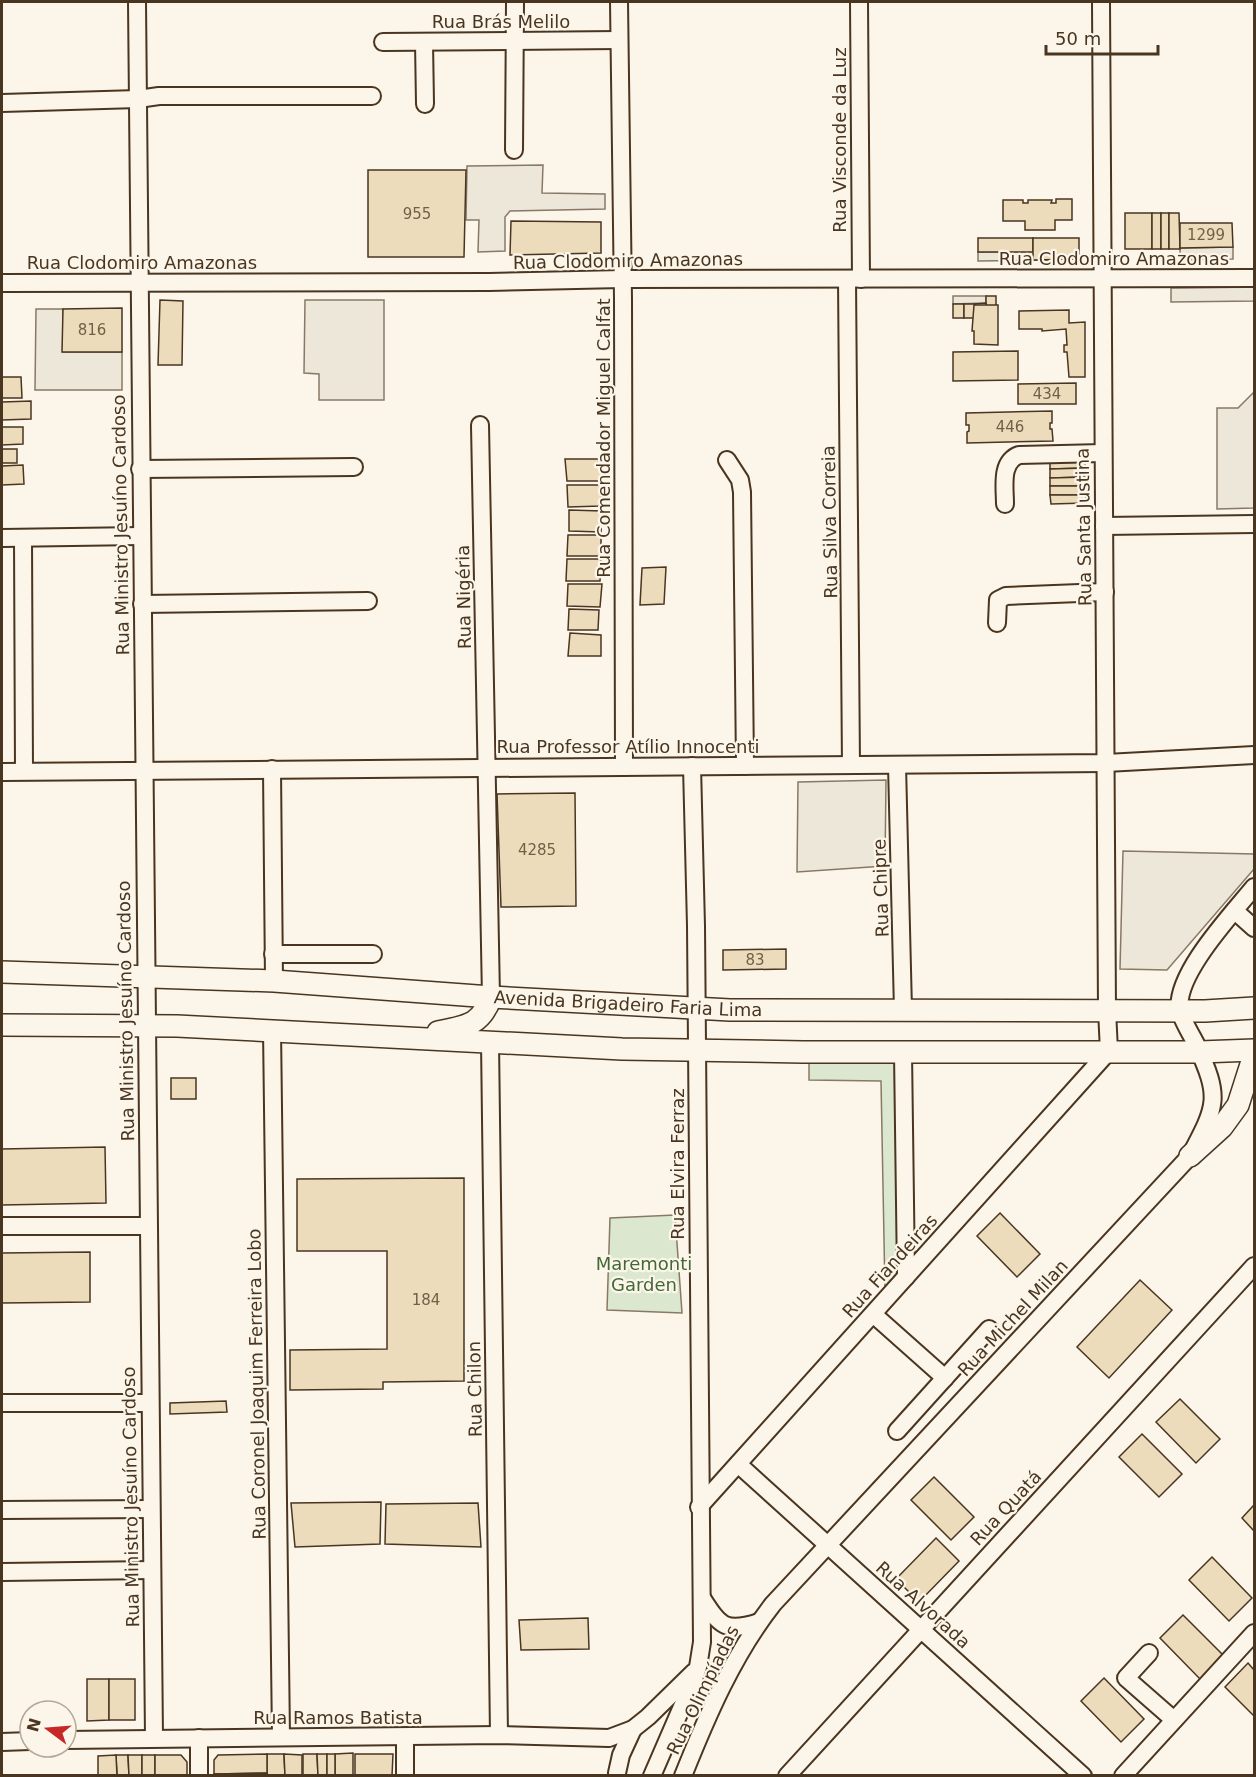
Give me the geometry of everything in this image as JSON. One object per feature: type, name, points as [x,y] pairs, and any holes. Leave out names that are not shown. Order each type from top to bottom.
[{"type":"main road","name":"Avenida Brigadeiro Faria Lima","points":[[2,972],[274,981],[491,997],[697,1008],[1180,1011],[1254,1008]]},
{"type":"main road","points":[[420,1038],[472,1024],[484,1013],[491,997]]},
{"type":"main road","points":[[2,1025],[146,1024],[622,1049],[903,1052],[1254,1050]]},
{"type":"main road","points":[[1190,1156],[1222,1127],[1238,1105],[1254,1056]]},
{"type":"street","name":"Rua Ministro Jesuíno Cardoso","points":[[137,2],[154,1738]]},
{"type":"street","points":[[514,2],[514,150]]},
{"type":"street","name":"Rua Comendador Miguel Calfat","points":[[619,2],[624,767]]},
{"type":"street","name":"Rua Visconde da Luz","points":[[854,279],[860,2]]},
{"type":"street","name":"Rua Santa Justina","points":[[1101,2],[1107,1010],[1110,1051]]},
{"type":"street","name":"Rua Brás Melilo","points":[[383,42],[619,40]]},
{"type":"street","points":[[424,42],[425,104]]},
{"type":"street","points":[[2,104],[138,99],[159,96],[372,96]]},
{"type":"street","name":"Rua Clodomiro Amazonas","points":[[2,284],[489,282],[622,279],[1254,278]]},
{"type":"street","name":"Rua Silva Correia","points":[[851,765],[854,279]]},
{"type":"street","name":"Rua Nigéria","points":[[480,425],[488,768]]},
{"type":"street","points":[[1005,504],[1006,466],[1011,458],[1019,455],[1103,453]]},
{"type":"street","points":[[727,460],[740,480],[742,492],[746,766]]},
{"type":"street","points":[[140,469],[354,468]]},
{"type":"street","points":[[1104,526],[1254,524]]},
{"type":"street","points":[[2,538],[141,536]]},
{"type":"street","points":[[23,538],[24,771]]},
{"type":"street","points":[[997,623],[998,600],[1006,596],[1105,592]]},
{"type":"street","points":[[142,604],[368,601]]},
{"type":"street","name":"Rua Professor Atílio Innocenti","points":[[2,772],[1106,763],[1254,754]]},
{"type":"street","name":"Rua Chipre","points":[[897,765],[903,1010]]},
{"type":"street","name":"Rua Elvira Ferraz","points":[[692,766],[697,1008],[701,1597]]},
{"type":"street","points":[[488,768],[491,997]]},
{"type":"street","points":[[272,769],[274,981]]},
{"type":"street","points":[[1180,1011],[1184,986],[1193,965],[1254,887]]},
{"type":"street","points":[[1235,911],[1254,928]]},
{"type":"street","points":[[273,954],[374,954]]},
{"type":"street","name":"Rua Michel Milan","points":[[759,1622],[780,1596],[1190,1156],[1210,1119],[1213,1098],[1211,1078],[1180,1011]]},
{"type":"street","name":"Rua Coronel Joaquim Ferreira Lobo","points":[[272,1029],[281,1737]]},
{"type":"street","name":"Rua Chilon","points":[[490,1042],[499,1735]]},
{"type":"street","name":"Rua Fiandeiras","points":[[699,1507],[1110,1051]]},
{"type":"street","points":[[903,1052],[906,1277]]},
{"type":"street","points":[[2,1226],[148,1226]]},
{"type":"street","name":"Rua Quatá","points":[[787,1776],[1254,1266]]},
{"type":"street","points":[[873,1314],[945,1378]]},
{"type":"street","points":[[897,1431],[989,1329]]},
{"type":"street","points":[[2,1402],[150,1403]]},
{"type":"street","name":"Rua Alvorada","points":[[738,1464],[1083,1776]]},
{"type":"street","points":[[2,1510],[151,1509]]},
{"type":"street","points":[[2,1572],[152,1570]]},
{"type":"street","points":[[701,1597],[719,1623],[727,1627],[741,1628],[759,1622]]},
{"type":"street","name":"Rua Olimpíadas","points":[[652,1776],[686,1701],[698,1667],[702,1642],[701,1597]]},
{"type":"street","name":"Rua Olimpíadas","points":[[683,1776],[726,1679],[759,1622]]},
{"type":"street","points":[[1123,1776],[1254,1633]]},
{"type":"street","points":[[1149,1653],[1126,1678],[1174,1720]]},
{"type":"street","name":"Rua Ramos Batista","points":[[78,1740],[499,1735],[609,1738],[633,1729],[666,1701],[698,1667]]},
{"type":"street","name":"Rua Ramos Batista","points":[[618,1774],[621,1755],[633,1729]]},
{"type":"street","points":[[405,1737],[405,1776]]},
{"type":"street","points":[[199,1738],[199,1776]]},
{"type":"street","name":"Rua Ramos Batista","points":[[609,1738],[618,1774]]},
{"type":"street","points":[[2,1742],[18,1741]]},
{"type":"green space","points":[[897,1059],[900,1273],[885,1292],[881,1081],[809,1080],[809,1060]]},
{"type":"green space","name":"Maremonti Garden","points":[[675,1215],[682,1313],[607,1310],[610,1218]]},
{"type":"shaded area","points":[[543,165],[542,193],[605,194],[605,209],[510,211],[505,217],[505,251],[478,252],[479,220],[466,220],[467,166]]},
{"type":"shaded area","points":[[1233,247],[1233,259],[1180,260],[1180,248]]},
{"type":"shaded area","points":[[1057,251],[1057,260],[978,261],[978,252]]},
{"type":"shaded area","points":[[1254,287],[1254,301],[1171,302],[1171,288]]},
{"type":"shaded area","points":[[953,296],[986,296],[986,303],[953,304]]},
{"type":"shaded area","points":[[305,300],[384,300],[384,400],[319,400],[319,374],[304,373]]},
{"type":"shaded area","points":[[36,309],[63,309],[63,352],[122,352],[122,390],[35,390]]},
{"type":"shaded area","points":[[1254,392],[1254,508],[1217,509],[1217,408],[1238,408]]},
{"type":"shaded area","points":[[886,780],[885,866],[797,872],[798,782]]},
{"type":"shaded area","points":[[1123,851],[1254,854],[1254,869],[1167,970],[1120,969]]},
{"type":"building","points":[[368,170],[466,170],[464,257],[368,257]]},
{"type":"building","points":[[1056,199],[1072,199],[1072,220],[1055,220],[1055,230],[1025,230],[1025,221],[1003,221],[1003,200],[1023,200],[1023,203],[1028,203],[1028,200],[1052,200],[1051,203],[1056,203]]},
{"type":"building","points":[[1125,213],[1152,213],[1152,249],[1125,249]]},
{"type":"building","points":[[1152,213],[1161,213],[1161,249],[1152,249]]},
{"type":"building","points":[[1161,213],[1169,213],[1169,249],[1161,249]]},
{"type":"building","points":[[1169,213],[1179,213],[1180,249],[1169,249]]},
{"type":"building","points":[[511,221],[601,222],[601,253],[510,255]]},
{"type":"building","points":[[1180,223],[1232,223],[1233,247],[1180,248]]},
{"type":"building","points":[[978,238],[1033,238],[1033,252],[978,252]]},
{"type":"building","points":[[1033,238],[1079,238],[1079,259],[1033,260]]},
{"type":"building","points":[[986,296],[996,296],[996,318],[986,318]]},
{"type":"building","points":[[160,300],[183,301],[182,365],[158,365]]},
{"type":"building","points":[[986,303],[986,318],[975,318],[975,304]]},
{"type":"building","points":[[953,304],[964,304],[964,318],[953,318]]},
{"type":"building","points":[[964,304],[975,304],[975,318],[964,318]]},
{"type":"building","points":[[974,305],[998,305],[998,345],[974,344],[974,331],[972,331]]},
{"type":"building","points":[[122,308],[122,352],[62,352],[63,309]]},
{"type":"building","points":[[1069,310],[1069,323],[1085,322],[1085,377],[1069,377],[1067,352],[1064,352],[1064,345],[1067,345],[1066,329],[1042,331],[1042,329],[1019,329],[1019,311]]},
{"type":"building","points":[[1018,351],[1018,380],[953,381],[953,352]]},
{"type":"building","points":[[2,377],[21,377],[22,398],[2,398]]},
{"type":"building","points":[[1076,383],[1076,404],[1018,404],[1018,384]]},
{"type":"building","points":[[31,401],[31,419],[2,420],[2,402]]},
{"type":"building","points":[[1052,411],[1050,429],[1052,429],[1053,441],[967,443],[969,425],[966,425],[966,413]]},
{"type":"building","points":[[2,427],[23,427],[23,444],[2,445]]},
{"type":"building","points":[[2,449],[17,449],[17,463],[2,463]]},
{"type":"building","points":[[565,459],[602,459],[602,481],[567,481]]},
{"type":"building","points":[[1050,460],[1085,460],[1085,468],[1050,469]]},
{"type":"building","points":[[23,465],[24,484],[2,485],[2,466]]},
{"type":"building","points":[[1085,468],[1085,477],[1050,478],[1050,469]]},
{"type":"building","points":[[1085,477],[1086,486],[1050,486],[1050,478]]},
{"type":"building","points":[[567,485],[602,485],[601,506],[568,507]]},
{"type":"building","points":[[1050,486],[1086,486],[1086,495],[1050,495]]},
{"type":"building","points":[[1050,495],[1086,495],[1086,503],[1051,504]]},
{"type":"building","points":[[569,510],[602,511],[601,532],[569,531]]},
{"type":"building","points":[[568,535],[601,535],[601,556],[567,556]]},
{"type":"building","points":[[567,559],[601,559],[600,581],[566,581]]},
{"type":"building","points":[[666,567],[664,604],[640,605],[642,568]]},
{"type":"building","points":[[568,584],[602,584],[600,607],[567,606]]},
{"type":"building","points":[[569,609],[599,610],[598,630],[568,630]]},
{"type":"building","points":[[570,633],[601,635],[601,656],[568,656]]},
{"type":"building","points":[[575,793],[576,906],[501,907],[497,794]]},
{"type":"building","points":[[786,949],[786,969],[723,970],[723,950]]},
{"type":"building","points":[[171,1078],[196,1078],[196,1099],[171,1099]]},
{"type":"building","points":[[105,1147],[106,1203],[2,1205],[2,1149]]},
{"type":"building","points":[[464,1178],[464,1381],[383,1382],[383,1389],[290,1390],[290,1350],[387,1349],[387,1251],[297,1251],[297,1179]]},
{"type":"building","points":[[1000,1213],[1040,1254],[1017,1277],[977,1236]]},
{"type":"building","points":[[90,1252],[90,1302],[2,1303],[2,1253]]},
{"type":"building","points":[[1140,1280],[1172,1310],[1109,1378],[1077,1347]]},
{"type":"building","points":[[1180,1399],[1220,1439],[1196,1463],[1156,1422]]},
{"type":"building","points":[[226,1401],[227,1412],[170,1414],[170,1403]]},
{"type":"building","points":[[1142,1434],[1182,1474],[1159,1497],[1119,1457]]},
{"type":"building","points":[[934,1477],[974,1517],[951,1540],[911,1500]]},
{"type":"building","points":[[381,1502],[380,1544],[295,1547],[291,1503]]},
{"type":"building","points":[[478,1503],[481,1547],[385,1544],[386,1504]]},
{"type":"building","points":[[1254,1505],[1254,1531],[1242,1518]]},
{"type":"building","points":[[936,1538],[959,1561],[919,1602],[896,1579]]},
{"type":"building","points":[[1212,1557],[1252,1598],[1229,1621],[1189,1580]]},
{"type":"building","points":[[1183,1615],[1224,1656],[1200,1679],[1160,1638]]},
{"type":"building","points":[[588,1618],[589,1649],[521,1650],[519,1620]]},
{"type":"building","points":[[1248,1663],[1254,1670],[1254,1716],[1225,1687]]},
{"type":"building","points":[[1104,1678],[1144,1719],[1121,1742],[1081,1701]]},
{"type":"building","points":[[87,1679],[109,1679],[109,1720],[87,1721]]},
{"type":"building","points":[[109,1679],[135,1679],[135,1720],[109,1720]]},
{"type":"building","points":[[353,1753],[353,1776],[335,1776],[335,1754]]},
{"type":"building","points":[[267,1754],[284,1754],[285,1776],[267,1776]]},
{"type":"building","points":[[267,1754],[267,1773],[214,1774],[214,1760],[218,1755]]},
{"type":"building","points":[[284,1754],[302,1755],[302,1776],[285,1776]]},
{"type":"building","points":[[303,1754],[317,1754],[318,1776],[303,1776]]},
{"type":"building","points":[[317,1754],[327,1754],[327,1776],[318,1776]]},
{"type":"building","points":[[327,1754],[335,1754],[335,1776],[327,1776]]},
{"type":"building","points":[[355,1754],[393,1754],[392,1776],[355,1776]]},
{"type":"building","points":[[116,1755],[128,1755],[129,1776],[117,1776]]},
{"type":"building","points":[[116,1755],[117,1776],[98,1776],[98,1756]]},
{"type":"building","points":[[128,1755],[142,1755],[142,1776],[129,1776]]},
{"type":"building","points":[[142,1755],[155,1755],[155,1776],[142,1776]]},
{"type":"building","points":[[155,1755],[181,1755],[187,1762],[187,1776],[155,1776]]},
{"type":"building","points":[[267,1773],[267,1776],[214,1776],[214,1774]]}]
